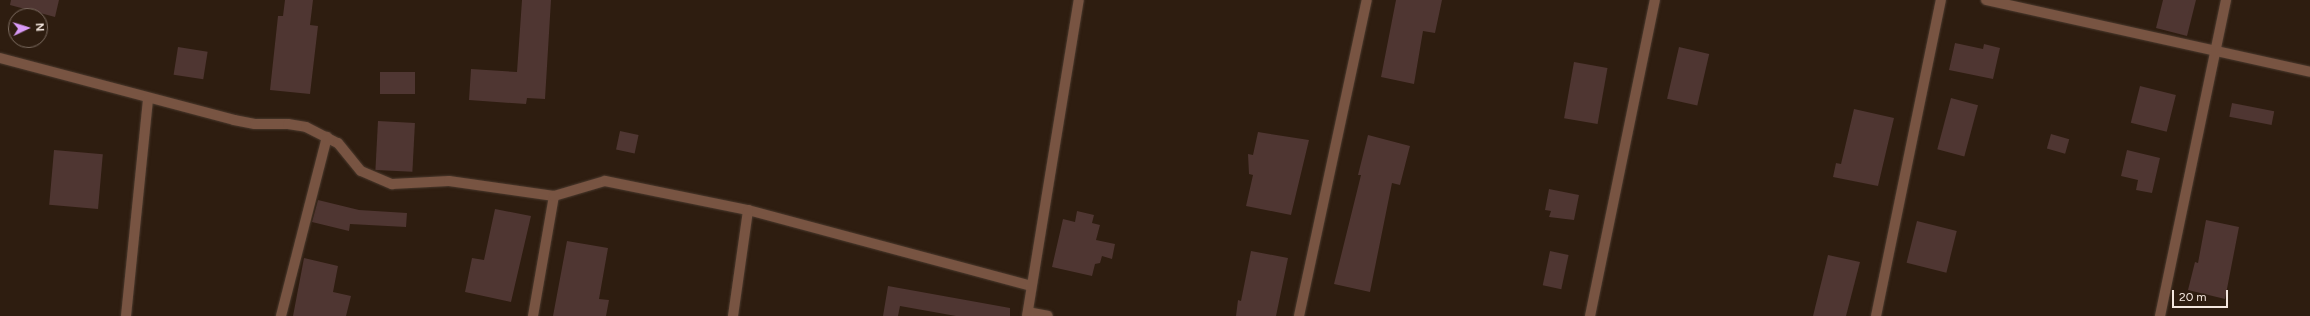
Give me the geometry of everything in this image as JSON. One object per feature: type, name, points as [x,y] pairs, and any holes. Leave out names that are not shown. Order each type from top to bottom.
[{"type":"street","points":[[1048,316],[1027,314],[1079,0]]},
{"type":"street","points":[[1299,316],[1367,0]]},
{"type":"street","points":[[1590,316],[1655,0]]},
{"type":"street","points":[[1876,316],[1941,0]]},
{"type":"street","points":[[1986,0],[2215,49],[2310,72]]},
{"type":"street","points":[[2160,316],[2226,0]]},
{"type":"street","points":[[0,58],[148,98],[255,124],[288,124],[306,127],[338,143],[361,171],[392,184],[449,181],[554,196],[605,181],[748,210],[1031,286]]},
{"type":"street","points":[[126,316],[148,98]]},
{"type":"street","points":[[282,316],[327,137]]},
{"type":"street","points":[[533,316],[554,196]]},
{"type":"street","points":[[734,316],[748,210]]},
{"type":"building","points":[[11,0],[59,0],[55,17],[48,15],[48,8],[21,8],[10,5]]},
{"type":"building","points":[[285,0],[313,0],[310,25],[318,26],[310,94],[270,90],[278,16],[283,16]]},
{"type":"building","points":[[522,0],[551,0],[545,99],[527,98],[526,104],[469,100],[471,69],[517,72]]},
{"type":"building","points":[[1396,0],[1442,0],[1435,33],[1423,31],[1414,84],[1381,77]]},
{"type":"building","points":[[2163,0],[2196,0],[2187,36],[2156,28]]},
{"type":"building","points":[[1955,43],[1983,49],[1984,44],[2000,48],[1993,79],[1949,70]]},
{"type":"building","points":[[178,47],[208,52],[203,79],[174,75]]},
{"type":"building","points":[[1679,47],[1709,54],[1697,106],[1667,99]]},
{"type":"building","points":[[1574,62],[1607,68],[1598,124],[1564,118]]},
{"type":"building","points":[[380,72],[415,72],[415,94],[380,94]]},
{"type":"building","points":[[2140,86],[2176,95],[2167,132],[2131,123]]},
{"type":"building","points":[[1951,98],[1978,105],[1964,156],[1937,149]]},
{"type":"building","points":[[2232,103],[2274,111],[2272,125],[2229,117]]},
{"type":"building","points":[[1854,109],[1894,118],[1878,186],[1833,177],[1836,163],[1841,164]]},
{"type":"building","points":[[378,121],[415,123],[412,172],[375,170]]},
{"type":"building","points":[[620,131],[639,135],[635,154],[616,150]]},
{"type":"building","points":[[1258,132],[1309,140],[1291,215],[1246,206],[1253,175],[1249,174],[1248,154],[1253,155]]},
{"type":"building","points":[[2051,134],[2069,139],[2065,154],[2047,148]]},
{"type":"building","points":[[1368,135],[1410,146],[1400,185],[1392,183],[1370,292],[1334,284],[1361,175],[1358,175]]},
{"type":"building","points":[[54,150],[103,154],[98,209],[49,205]]},
{"type":"building","points":[[2127,150],[2160,158],[2152,193],[2136,190],[2138,180],[2121,176]]},
{"type":"building","points":[[1549,189],[1579,195],[1574,220],[1549,217],[1551,211],[1545,210]]},
{"type":"building","points":[[318,200],[359,210],[407,213],[406,227],[350,224],[349,231],[312,222]]},
{"type":"building","points":[[495,209],[531,216],[511,302],[465,292],[472,258],[484,260]]},
{"type":"building","points":[[1077,211],[1094,215],[1092,223],[1100,225],[1096,240],[1115,244],[1112,259],[1102,256],[1100,263],[1095,264],[1092,276],[1052,267],[1063,219],[1075,222]]},
{"type":"building","points":[[2206,220],[2239,227],[2225,299],[2188,290],[2195,262],[2198,263]]},
{"type":"building","points":[[1917,221],[1957,231],[1946,273],[1907,263]]},
{"type":"building","points":[[567,241],[608,248],[599,299],[609,300],[606,316],[553,316]]},
{"type":"building","points":[[1251,251],[1288,258],[1276,316],[1236,316],[1238,300],[1241,301]]},
{"type":"building","points":[[1550,251],[1569,255],[1561,289],[1543,285]]},
{"type":"building","points":[[1828,255],[1860,262],[1846,316],[1813,316]]},
{"type":"building","points":[[304,258],[338,266],[333,292],[351,296],[346,316],[293,316]]},
{"type":"building","points":[[888,286],[1010,308],[1010,316],[956,316],[900,306],[898,316],[883,316]]}]
